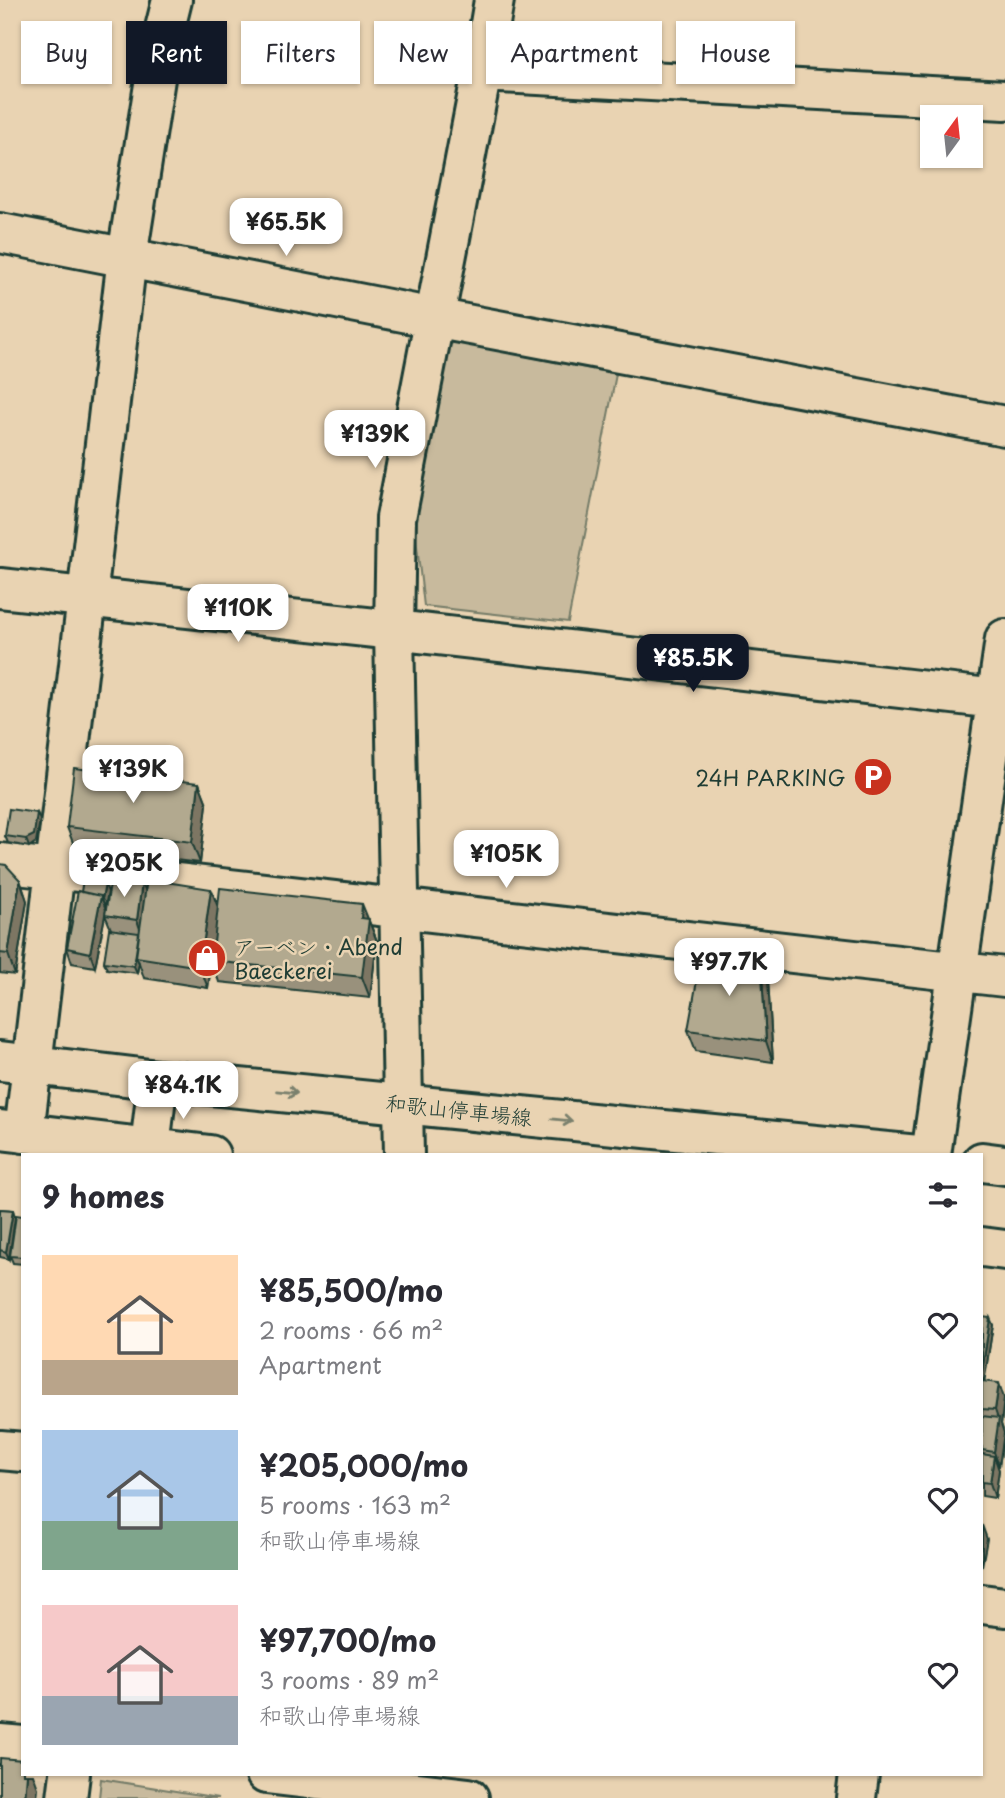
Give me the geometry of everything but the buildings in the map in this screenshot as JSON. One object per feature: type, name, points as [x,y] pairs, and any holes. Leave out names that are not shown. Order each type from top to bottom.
[{"type":"street","points":[[172,0],[159,53],[127,257],[55,870],[16,1063],[12,1131],[180,1153]]},
{"type":"street","points":[[404,1153],[394,630],[396,519],[494,0]]},
{"type":"street","points":[[482,72],[1005,100]]},
{"type":"street","points":[[0,233],[1005,426]]},
{"type":"street","points":[[0,589],[394,630],[1001,700]]},
{"type":"street","points":[[931,1153],[1001,700],[1005,639]]},
{"type":"street","points":[[0,863],[1005,976]]},
{"type":"street","name":"和歌山停車場線","points":[[16,1063],[158,1080],[898,1153]]},
{"type":"street","points":[[150,1151],[158,1080]]},
{"type":"street","points":[[983,1162],[1005,1165]]},
{"type":"street","points":[[983,1247],[1005,1250]]},
{"type":"street","points":[[0,1450],[21,1452]]},
{"type":"street","points":[[983,1604],[1005,1606]]},
{"type":"street","points":[[0,1744],[21,1746]]},
{"type":"street","points":[[67,1798],[70,1776]]},
{"type":"street","points":[[286,1776],[404,1788],[469,1798]]},
{"type":"street","points":[[856,1798],[859,1776]]},
{"type":"shaded area","points":[[454,342],[616,374],[568,622],[424,606],[414,520],[445,349]]},
{"type":"shaded area","points":[[0,1774],[49,1778],[47,1798],[0,1798]]},
{"type":"shaded area","points":[[101,1779],[219,1798],[99,1798]]},
{"type":"place","name":"24H PARKING","points":[[873,777]]},
{"type":"place","name":"アーベン・Abend Baeckerei","points":[[207,958]]}]
